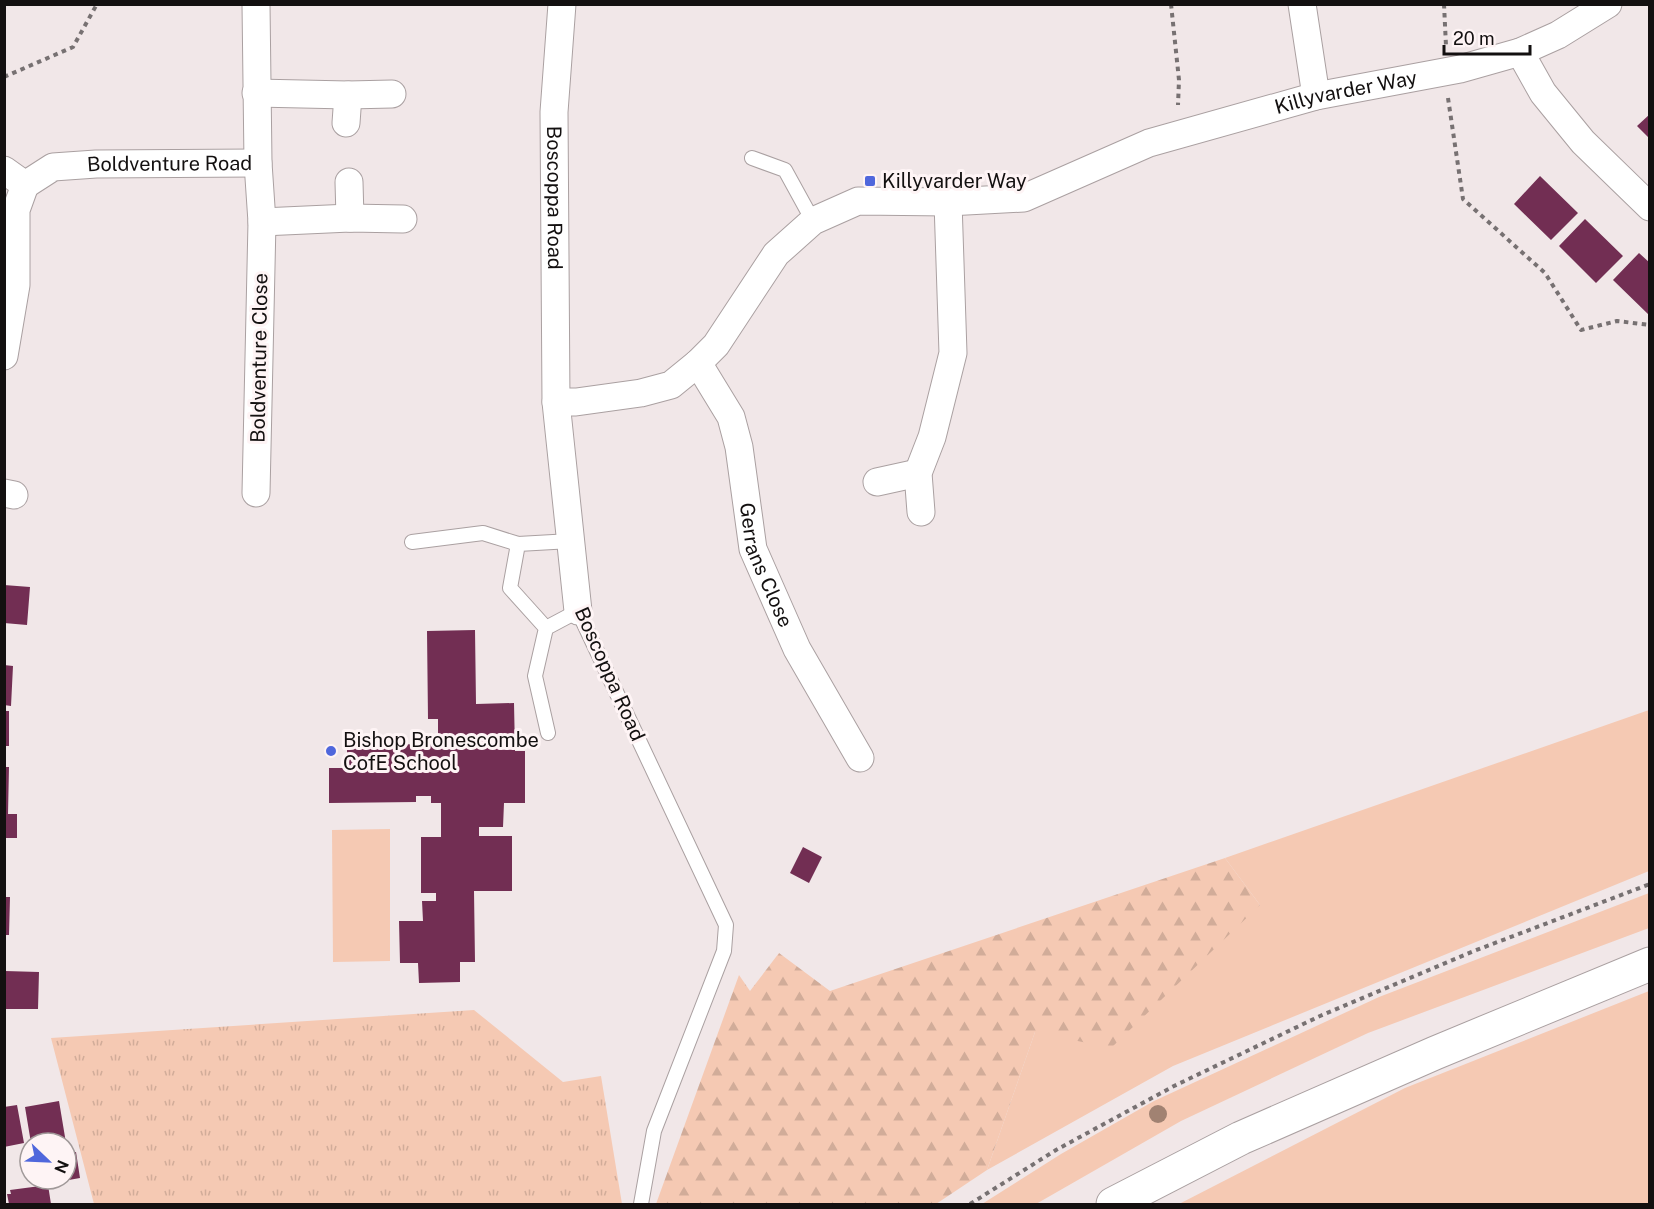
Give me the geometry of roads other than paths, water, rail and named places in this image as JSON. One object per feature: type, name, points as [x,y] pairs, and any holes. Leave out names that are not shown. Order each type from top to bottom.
[{"type":"highway","points":[[1113,1204],[1241,1138],[1435,1053],[1650,964]]},
{"type":"street","name":"Boldventure Road","points":[[15,177],[53,167],[107,163],[258,163],[256,4]]},
{"type":"street","name":"Boscoppa Road","points":[[562,4],[554,112],[556,402],[579,611]]},
{"type":"street","points":[[1302,4],[1316,96]]},
{"type":"street","name":"Killyvarder Way","points":[[556,402],[576,402],[641,393],[671,385],[716,345],[776,254],[813,221],[858,201],[948,202],[1024,198],[1149,143],[1316,96],[1446,72],[1520,52],[1558,34],[1608,4]]},
{"type":"street","points":[[1520,52],[1543,93],[1583,142],[1650,207]]},
{"type":"street","points":[[256,93],[392,94]]},
{"type":"street","points":[[346,123],[348,95]]},
{"type":"street","name":"Boldventure Close","points":[[256,493],[262,222],[258,163]]},
{"type":"street","points":[[4,356],[16,285],[15,177]]},
{"type":"street","points":[[349,182],[350,218]]},
{"type":"street","points":[[921,512],[918,473],[932,437],[953,353],[948,202]]},
{"type":"street","points":[[262,222],[350,218],[403,219]]},
{"type":"street","name":"Gerrans Close","points":[[698,363],[731,417],[739,447],[753,549],[797,649],[860,758]]},
{"type":"street","points":[[876,482],[918,473]]},
{"type":"lane","points":[[752,158],[785,170],[813,221]]},
{"type":"lane","points":[[412,542],[483,533],[518,544],[571,541]]},
{"type":"lane","points":[[518,544],[510,588],[546,628]]},
{"type":"lane","points":[[548,733],[534,676],[546,628],[579,611]]},
{"type":"lane","name":"Boscoppa Road","points":[[579,611],[726,925],[724,951],[654,1131],[641,1204]]},
{"type":"place","name":"Killyvarder Way","points":[[870,181]]},
{"type":"place","name":"Bishop Bronescombe CofE School","points":[[331,751]]}]
